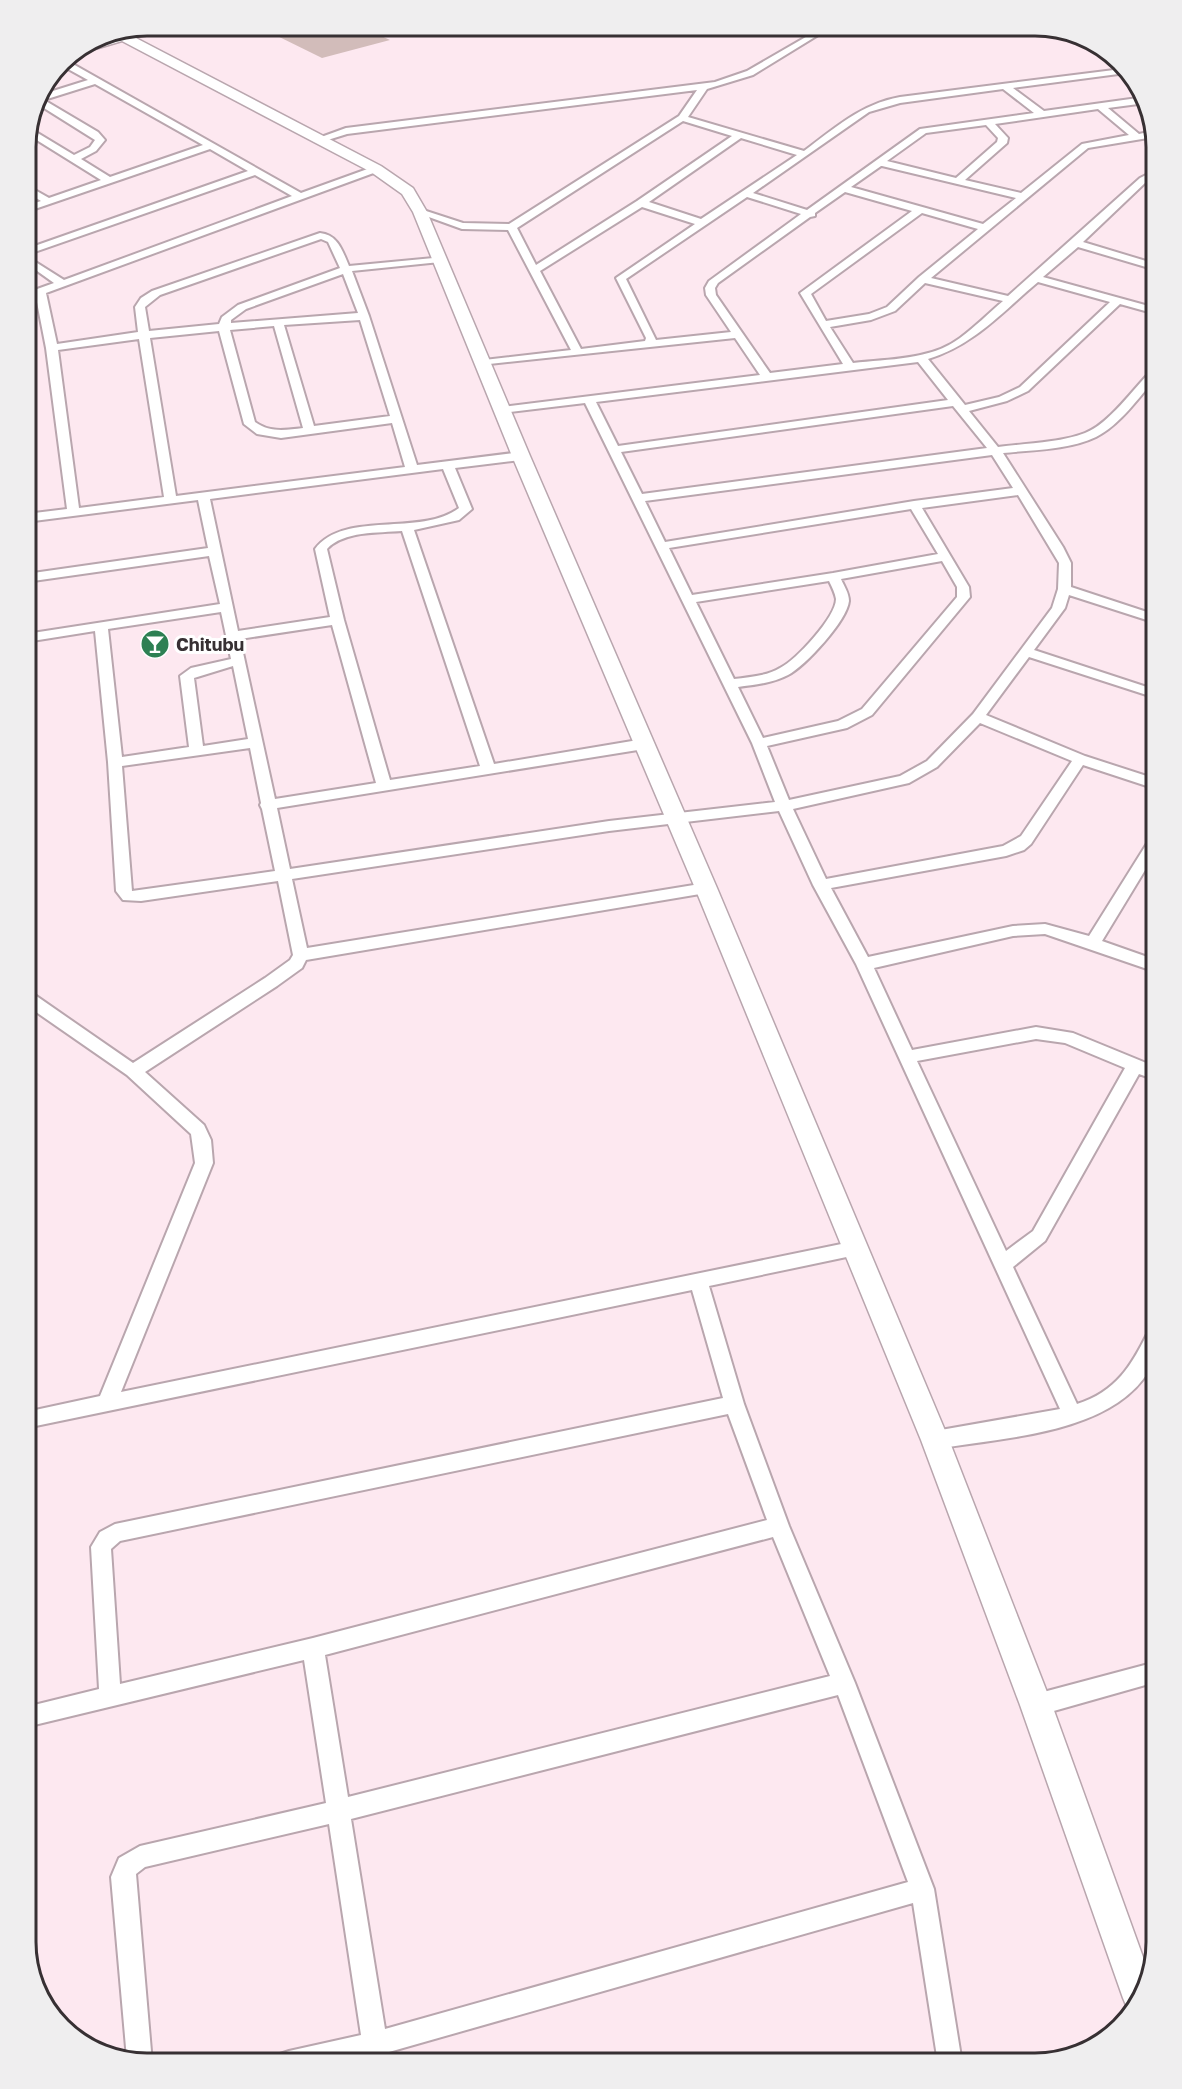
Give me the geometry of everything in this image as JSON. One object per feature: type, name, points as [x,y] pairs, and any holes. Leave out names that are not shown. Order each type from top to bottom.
[{"type":"street","points":[[318,140],[346,131],[703,88],[728,82],[750,73],[814,36]]},
{"type":"street","points":[[125,38],[376,169],[408,191],[420,212],[521,456],[706,888],[935,1440],[1036,1705],[1136,1987]]},
{"type":"street","points":[[71,67],[301,197]]},
{"type":"street","points":[[650,344],[651,338],[621,278],[873,106],[900,100],[1116,72]]},
{"type":"street","points":[[49,95],[97,80]]},
{"type":"street","points":[[1006,87],[1041,114]]},
{"type":"street","points":[[420,212],[462,226],[511,227],[682,118],[703,88]]},
{"type":"street","points":[[767,377],[711,295],[710,288],[714,282],[882,163],[923,131],[1136,101]]},
{"type":"street","points":[[45,104],[95,134],[100,140],[93,149],[75,159]]},
{"type":"street","points":[[1100,106],[1137,137]]},
{"type":"street","points":[[682,118],[805,154]]},
{"type":"street","points":[[958,181],[1002,143],[1003,138],[988,122]]},
{"type":"street","points":[[535,270],[641,203],[739,135]]},
{"type":"street","points":[[37,136],[108,180]]},
{"type":"street","points":[[825,324],[880,315],[891,309],[1085,146],[1145,136]]},
{"type":"street","points":[[36,205],[211,146]]},
{"type":"street","points":[[882,163],[1025,196]]},
{"type":"street","points":[[36,293],[376,169]]},
{"type":"street","points":[[36,248],[256,171]]},
{"type":"street","points":[[502,410],[921,358],[944,351],[963,341],[1011,300],[1146,178]]},
{"type":"street","points":[[846,189],[986,228]]},
{"type":"street","points":[[36,194],[48,201]]},
{"type":"street","points":[[746,194],[811,214]]},
{"type":"street","points":[[641,203],[703,223]]},
{"type":"street","points":[[850,367],[805,293],[920,210]]},
{"type":"street","points":[[511,227],[578,353]]},
{"type":"street","points":[[170,499],[140,308],[145,300],[156,293],[312,237],[328,237],[346,269],[364,316],[412,469]]},
{"type":"street","points":[[1076,243],[1146,263]]},
{"type":"street","points":[[397,419],[270,434],[254,429],[250,424],[224,329],[226,319],[242,307],[346,269],[440,259]]},
{"type":"street","points":[[36,266],[63,284]]},
{"type":"street","points":[[1036,278],[1146,308]]},
{"type":"street","points":[[924,279],[1011,300]]},
{"type":"street","points":[[40,292],[52,348],[73,510]]},
{"type":"street","points":[[613,450],[1003,399],[1024,389],[1119,299]]},
{"type":"street","points":[[52,348],[144,335],[364,316]]},
{"type":"street","points":[[278,322],[310,430]]},
{"type":"street","points":[[484,363],[739,334]]},
{"type":"street","points":[[101,626],[115,762],[124,891],[128,896],[284,877],[609,826],[784,806],[890,784],[920,773],[932,764],[978,717],[1028,652],[1058,608],[1064,589],[1065,563],[1022,491],[994,449],[921,358]]},
{"type":"street","points":[[637,498],[994,449],[1070,441],[1091,435],[1106,425],[1146,383]]},
{"type":"street","points":[[588,398],[759,743],[784,806],[820,885],[864,964],[1072,1416]]},
{"type":"street","points":[[36,516],[521,456]]},
{"type":"street","points":[[384,784],[337,620],[322,545],[342,534],[447,520],[462,514],[466,509],[447,464]]},
{"type":"street","points":[[661,546],[914,505],[1022,491]]},
{"type":"street","points":[[133,1071],[271,982],[296,964],[301,955],[267,805],[203,496]]},
{"type":"street","points":[[759,743],[842,725],[867,712],[963,597],[963,587],[914,505]]},
{"type":"street","points":[[407,526],[488,768]]},
{"type":"street","points":[[36,577],[216,551]]},
{"type":"street","points":[[688,599],[833,577],[946,556]]},
{"type":"street","points":[[730,684],[774,676],[786,672],[796,664],[839,612],[842,596],[833,577]]},
{"type":"street","points":[[1064,589],[1146,616]]},
{"type":"street","points":[[36,636],[225,607]]},
{"type":"street","points":[[233,636],[337,620]]},
{"type":"street","points":[[1028,652],[1146,691]]},
{"type":"street","points":[[196,750],[188,676],[196,671],[238,661]]},
{"type":"street","points":[[978,717],[1080,759],[1146,781]]},
{"type":"street","points":[[115,762],[255,742]]},
{"type":"street","points":[[267,805],[384,784],[644,744]]},
{"type":"street","points":[[820,885],[1006,851],[1019,846],[1026,840],[1080,759]]},
{"type":"street","points":[[1093,943],[1146,870]]},
{"type":"street","points":[[301,955],[706,888]]},
{"type":"street","points":[[864,964],[1029,929],[1053,931],[1146,962]]},
{"type":"street","points":[[36,1004],[133,1071],[198,1130],[202,1140],[204,1163],[107,1402]]},
{"type":"street","points":[[907,1057],[1036,1033],[1067,1037],[1146,1070]]},
{"type":"street","points":[[1003,1264],[1039,1236],[1135,1065]]},
{"type":"street","points":[[36,1418],[856,1248]]},
{"type":"street","points":[[698,1280],[734,1404],[779,1526],[844,1683],[922,1888],[948,2053]]},
{"type":"street","points":[[935,1440],[1072,1416],[1101,1404],[1124,1389],[1139,1372],[1146,1357]]},
{"type":"street","points":[[110,1697],[101,1547],[115,1533],[734,1404]]},
{"type":"street","points":[[36,1715],[313,1648],[779,1526]]},
{"type":"street","points":[[313,1648],[376,2053]]},
{"type":"street","points":[[1036,1705],[1146,1674]]},
{"type":"street","points":[[139,2053],[123,1877],[127,1866],[140,1857],[338,1811],[844,1683]]},
{"type":"street","points":[[379,2053],[922,1888]]},
{"type":"building","points":[[277,36],[381,36],[390,40],[322,58]]},
{"type":"place","name":"Chitubu","points":[[155,644]]}]
